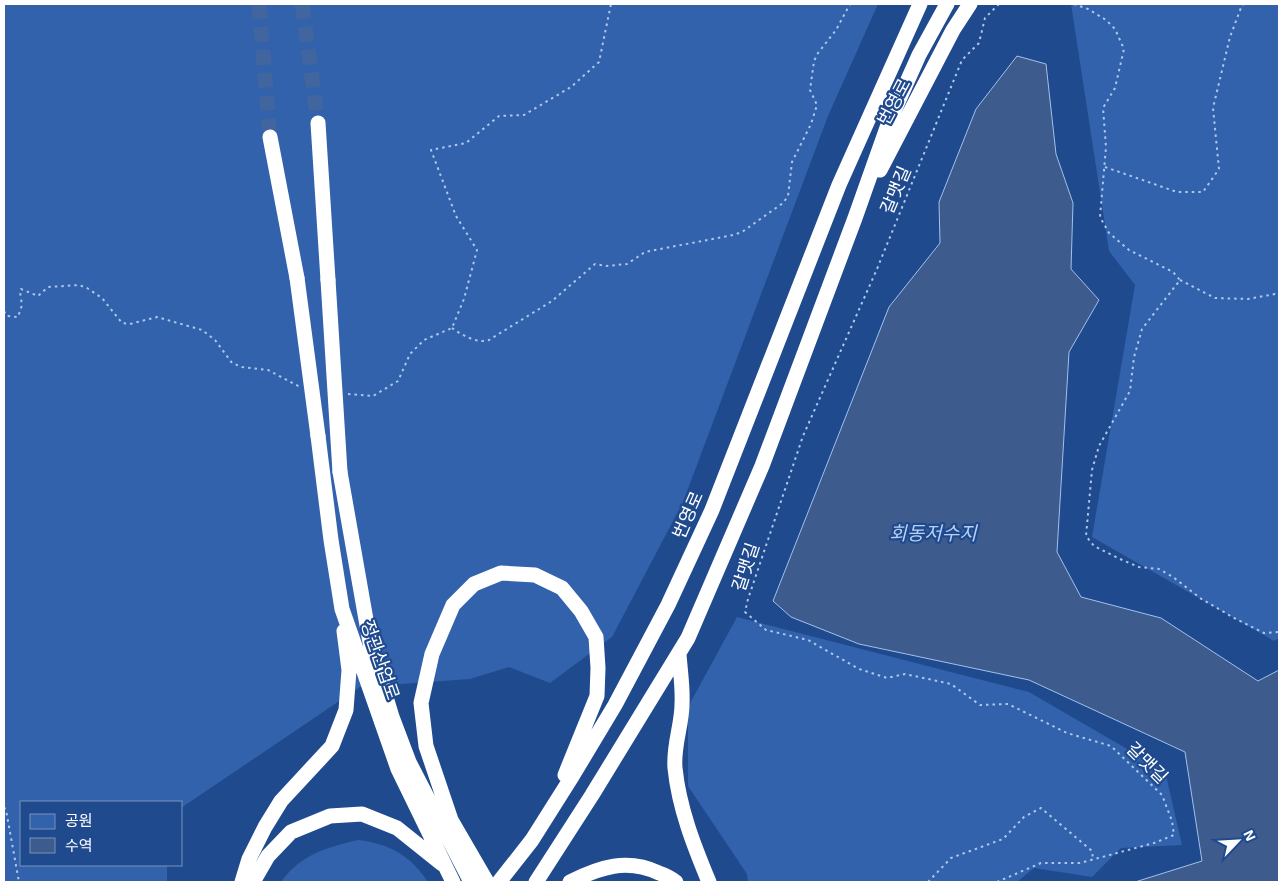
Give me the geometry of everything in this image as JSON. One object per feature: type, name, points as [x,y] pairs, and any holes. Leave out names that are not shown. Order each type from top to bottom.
[{"type":"highway","name":"번영로","points":[[860,135],[908,4]]},
{"type":"highway","name":"번영로","points":[[499,882],[532,840],[615,705],[668,605],[708,519],[839,185],[920,4]]},
{"type":"highway","name":"번영로","points":[[536,882],[688,638],[762,466],[889,122],[919,55],[947,4]]},
{"type":"highway","name":"번영로","points":[[855,218],[953,30],[970,4]]},
{"type":"highway","name":"정관산업로","points":[[318,123],[340,472],[371,648],[392,716],[409,762],[477,878]]},
{"type":"highway","name":"정관산업로","points":[[270,137],[297,278],[331,540],[342,609],[398,769],[453,882]]},
{"type":"highway","points":[[451,820],[426,746],[420,703],[432,654],[453,605],[474,584],[501,573],[535,575],[562,588],[581,611],[596,638],[597,696],[550,811]]},
{"type":"highway","points":[[242,882],[249,859],[281,801],[332,746],[346,710],[349,670],[342,609]]},
{"type":"highway","points":[[679,654],[682,704],[677,733],[675,766],[681,802],[696,850],[709,882]]},
{"type":"highway","points":[[384,689],[451,820],[477,878]]},
{"type":"highway","points":[[253,882],[268,856],[291,832],[330,816],[362,814],[397,828],[446,868]]},
{"type":"highway","points":[[570,882],[594,870],[621,864],[648,867],[676,882]]},
{"type":"path","points":[[343,393],[373,396],[398,381],[410,354],[424,340],[452,328],[464,299],[477,250],[456,216],[431,150],[466,143],[499,116],[524,115],[570,87],[599,62],[611,4]]},
{"type":"path","points":[[452,328],[462,335],[483,342],[489,340],[552,301],[595,264],[606,266],[627,264],[645,252],[733,235],[742,232],[782,203],[788,196],[792,162],[812,124],[817,105],[810,90],[814,61],[836,30],[850,4]]},
{"type":"path","name":"갈맷길","points":[[997,882],[1041,863],[1080,863],[1154,844],[1174,835],[1172,822],[1162,795],[1111,746],[1067,733],[1008,704],[980,705],[951,684],[905,674],[887,678],[859,669],[808,640],[766,630],[745,612],[803,436],[877,269],[962,60],[979,43],[985,18],[999,4]]},
{"type":"path","points":[[1074,4],[1088,9],[1106,20],[1115,29],[1124,49],[1116,88],[1103,108],[1106,147],[1100,217],[1109,233],[1129,250],[1173,272],[1180,280],[1215,298],[1248,299],[1275,294],[1279,296]]},
{"type":"path","points":[[1105,167],[1177,192],[1203,192],[1219,169],[1213,108],[1230,37],[1244,4]]},
{"type":"path","points":[[1180,280],[1142,329],[1134,356],[1130,391],[1099,446],[1092,470],[1086,536],[1094,546],[1120,559],[1139,567],[1159,569],[1173,577],[1200,598],[1241,622],[1264,633],[1279,632]]},
{"type":"path","points":[[4,311],[7,316],[18,317],[22,304],[21,289],[38,296],[48,287],[79,286],[87,288],[102,298],[122,323],[130,324],[157,317],[202,330],[215,340],[232,363],[242,367],[268,370],[306,389]]},
{"type":"path","points":[[4,807],[19,882]]},
{"type":"path","points":[[928,882],[950,858],[1003,839],[1024,817],[1042,808],[1092,851],[1093,860]]},
{"type":"green space","points":[[4,4],[878,4],[828,116],[683,502],[612,637],[550,683],[509,667],[470,679],[360,687],[182,807],[182,801],[20,801],[20,866],[167,866],[167,882],[4,882]]},
{"type":"green space","points":[[1071,4],[1279,4],[1279,638],[1274,641],[1092,537],[1135,285],[1109,251]]},
{"type":"green space","points":[[737,617],[1029,692],[1165,771],[1182,845],[1121,848],[1092,877],[1034,868],[1017,882],[748,882],[747,874],[688,786],[688,707]]},
{"type":"green space","points":[[358,840],[380,844],[398,852],[414,865],[428,882],[281,882],[297,865],[315,854],[325,849]]},
{"type":"water","name":"회동저수지","points":[[1017,56],[1046,64],[1056,154],[1073,203],[1071,269],[1099,300],[1069,352],[1057,552],[1081,597],[1161,618],[1258,681],[1279,670],[1279,882],[1135,882],[1202,861],[1185,752],[1029,680],[859,644],[791,617],[773,601],[889,307],[940,243],[939,202],[976,109]]},
{"type":"tunnel","points":[[259,4],[270,137]]},
{"type":"tunnel","points":[[302,4],[318,123]]}]
